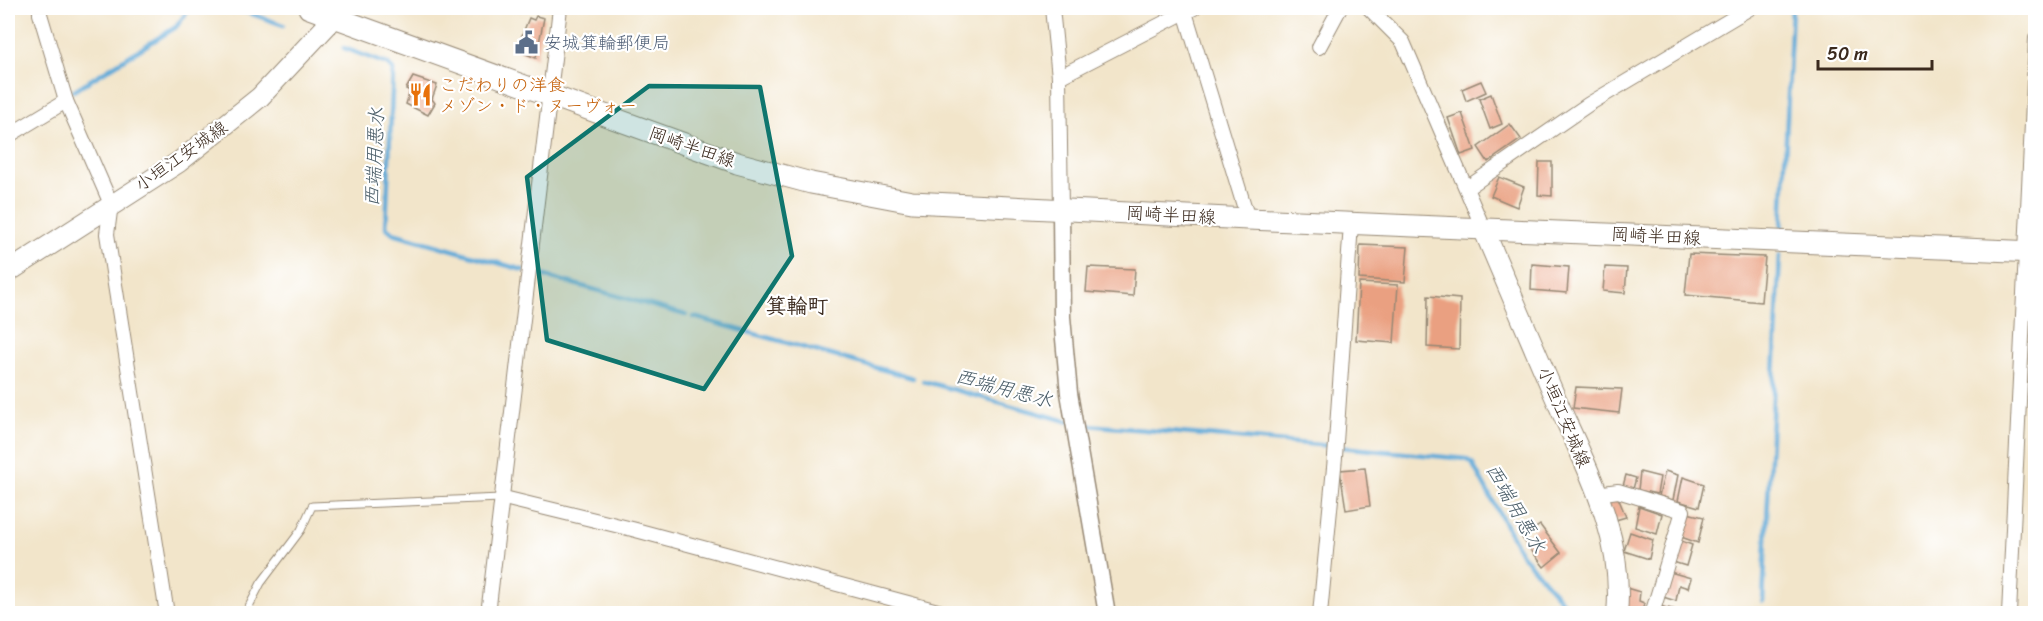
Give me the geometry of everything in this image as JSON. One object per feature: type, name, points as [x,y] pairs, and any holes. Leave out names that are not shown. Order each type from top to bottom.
[{"type":"main road","name":"岡崎半田線","points":[[309,8],[339,12],[550,97],[736,163],[811,183],[912,202],[1351,224],[2031,251]]},
{"type":"main road","name":"小垣江安城線","points":[[8,272],[179,162],[260,97],[339,12]]},
{"type":"main road","name":"小垣江安城線","points":[[1483,228],[1597,494],[1616,548],[1619,583],[1617,614]]},
{"type":"street","points":[[40,8],[66,101],[111,204],[107,234],[166,614]]},
{"type":"street","points":[[489,614],[560,8]]},
{"type":"street","points":[[1053,8],[1059,77],[1061,210],[1059,258],[1062,317],[1070,393],[1107,614]]},
{"type":"street","points":[[1319,47],[1340,8]]},
{"type":"street","points":[[1368,8],[1403,42],[1483,228]]},
{"type":"street","points":[[1467,188],[1589,104],[1750,8]]},
{"type":"street","points":[[1059,77],[1189,10],[1248,219]]},
{"type":"street","points":[[2009,614],[2031,251],[2036,38]]},
{"type":"street","points":[[8,136],[66,101]]},
{"type":"street","points":[[1320,614],[1335,456],[1351,224]]},
{"type":"street","points":[[1597,494],[1618,491],[1683,511],[1652,614]]},
{"type":"street","points":[[504,498],[632,529],[949,614]]},
{"type":"lane","points":[[245,614],[261,583],[301,530],[312,506],[504,498]]},
{"type":"highlighted area","points":[[649,86],[760,87],[792,256],[704,389],[547,340],[527,177]]},
{"type":"building","points":[[536,16],[544,18],[536,58],[516,50],[529,18],[534,20]]},
{"type":"building","name":"こだわりの洋食 メゾン・ド・ヌーヴォー","points":[[413,77],[437,85],[432,99],[435,103],[428,115],[406,104],[410,91],[406,89]]},
{"type":"building","points":[[1481,81],[1486,92],[1466,101],[1462,89]]},
{"type":"building","points":[[1491,94],[1502,124],[1490,129],[1479,99]]},
{"type":"building","points":[[1462,113],[1475,150],[1461,155],[1448,118]]},
{"type":"building","points":[[1510,124],[1521,139],[1488,162],[1478,147]]},
{"type":"building","points":[[1539,162],[1552,162],[1552,196],[1538,195]]},
{"type":"building","points":[[1499,177],[1524,187],[1517,207],[1491,196]]},
{"type":"building","points":[[1360,245],[1408,247],[1405,282],[1359,279]]},
{"type":"building","points":[[1689,254],[1765,257],[1761,302],[1685,295]]},
{"type":"building","points":[[1532,264],[1569,267],[1567,293],[1531,290]]},
{"type":"building","points":[[1088,267],[1135,269],[1133,296],[1086,292]]},
{"type":"building","points":[[1605,267],[1627,268],[1625,293],[1603,291]]},
{"type":"building","points":[[1359,283],[1398,285],[1394,343],[1356,340]]},
{"type":"building","points":[[1428,296],[1460,299],[1459,349],[1427,347]]},
{"type":"building","points":[[1576,387],[1622,389],[1619,413],[1573,408]]},
{"type":"building","points":[[1365,468],[1370,506],[1346,510],[1340,470]]},
{"type":"building","points":[[1665,471],[1678,475],[1673,500],[1659,496]]},
{"type":"building","points":[[1640,472],[1660,477],[1657,494],[1638,490]]},
{"type":"building","points":[[1626,475],[1636,478],[1633,489],[1623,486]]},
{"type":"building","points":[[1683,477],[1704,484],[1699,507],[1678,501]]},
{"type":"building","points":[[1617,495],[1626,517],[1612,521],[1603,499]]},
{"type":"building","points":[[1639,506],[1662,514],[1657,534],[1635,527]]},
{"type":"building","points":[[1687,513],[1704,517],[1698,543],[1681,537]]},
{"type":"building","points":[[1540,525],[1561,553],[1544,567],[1522,538]]},
{"type":"building","points":[[1630,532],[1653,540],[1649,559],[1624,551]]},
{"type":"building","points":[[1679,540],[1692,545],[1686,566],[1673,562]]},
{"type":"building","points":[[1670,572],[1691,578],[1688,588],[1679,585],[1676,601],[1663,597]]},
{"type":"building","points":[[1623,587],[1640,592],[1639,601],[1644,603],[1642,614],[1622,614]]},
{"type":"building","points":[[1659,606],[1681,611],[1680,614],[1657,614]]},
{"type":"waterway","name":"西端用悪水","points":[[73,91],[176,27],[190,8]]},
{"type":"waterway","name":"西端用悪水","points":[[235,8],[283,25]]},
{"type":"waterway","points":[[1782,228],[1792,8]]},
{"type":"waterway","name":"西端用悪水","points":[[344,48],[387,64],[393,70],[386,227],[393,233],[523,270]]},
{"type":"waterway","points":[[1763,601],[1780,255]]},
{"type":"waterway","name":"西端用悪水","points":[[538,274],[686,315]]},
{"type":"waterway","name":"西端用悪水","points":[[694,317],[913,378]]},
{"type":"waterway","name":"西端用悪水","points":[[923,381],[1070,422]]},
{"type":"waterway","name":"西端用悪水","points":[[1088,425],[1331,446]]},
{"type":"waterway","name":"西端用悪水","points":[[1340,447],[1466,459],[1472,463],[1522,555],[1573,614]]},
{"type":"place","name":"安城箕輪郵便局","points":[[526,43]]},
{"type":"place","name":"こだわりの洋食 メゾン・ド・ヌーヴォー","points":[[421,95]]},
{"type":"district","name":"箕輪町","points":[[797,306]]}]
